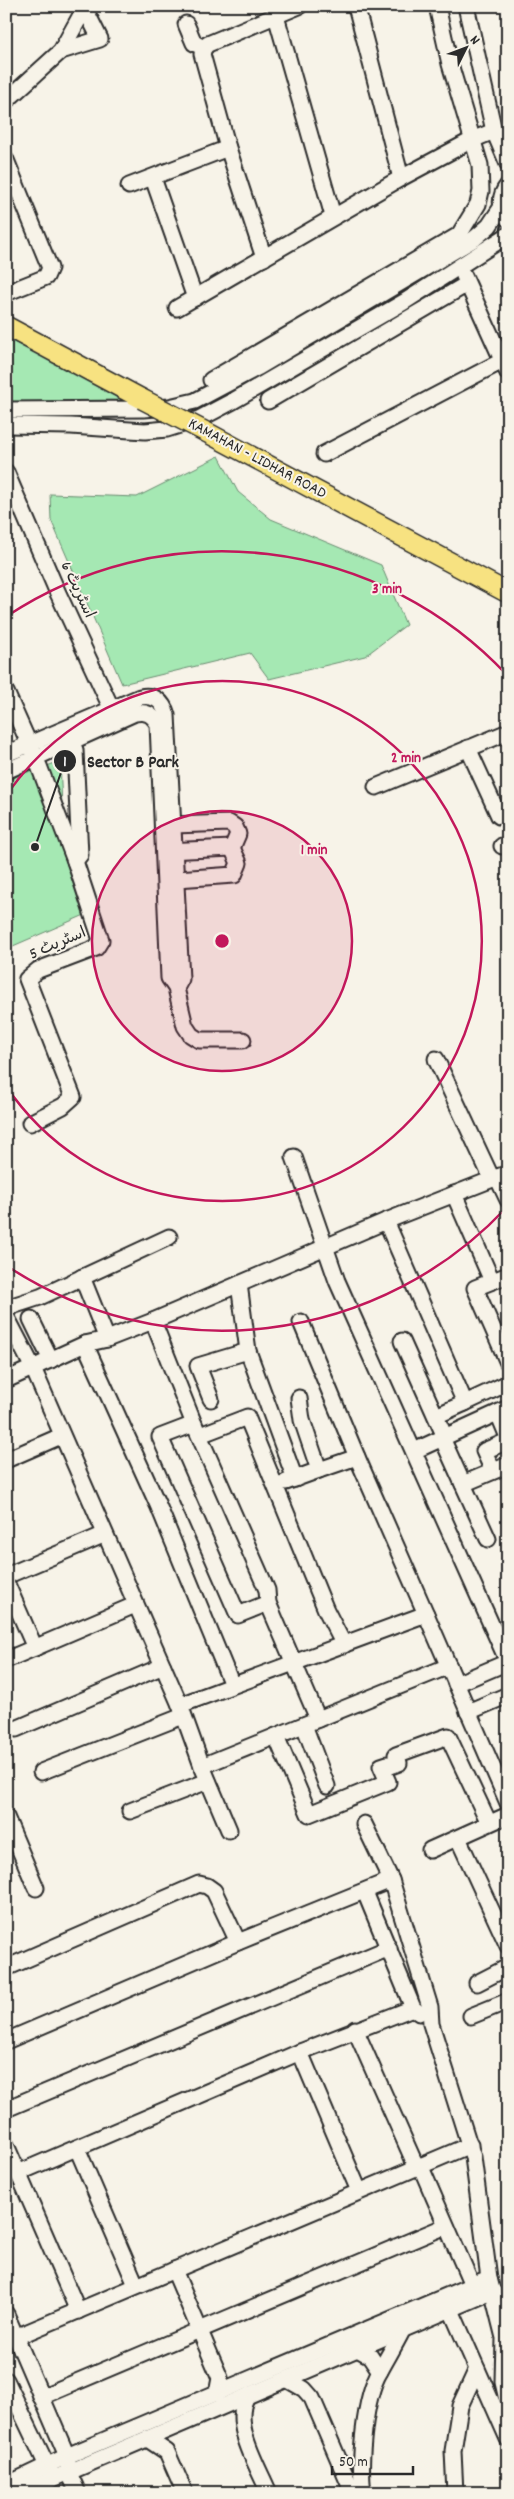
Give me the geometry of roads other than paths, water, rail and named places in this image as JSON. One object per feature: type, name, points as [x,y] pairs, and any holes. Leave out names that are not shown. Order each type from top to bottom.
[{"type":"main road","name":"KAMAHAN - LIDHAR ROAD","points":[[6,326],[508,593]]},
{"type":"street","points":[[204,48],[299,6]]},
{"type":"street","points":[[356,6],[401,178]]},
{"type":"street","points":[[211,380],[459,235],[473,216],[481,191],[480,165],[450,64],[437,6]]},
{"type":"street","points":[[466,6],[494,131],[508,164]]},
{"type":"street","points":[[61,50],[100,39],[86,8]]},
{"type":"street","points":[[6,101],[61,50],[86,8]]},
{"type":"street","points":[[276,16],[333,216]]},
{"type":"street","points":[[186,24],[194,43],[204,48]]},
{"type":"street","points":[[204,48],[204,63],[228,148],[264,258]]},
{"type":"street","points":[[177,308],[401,178],[472,140],[494,131]]},
{"type":"street","points":[[128,186],[228,148]]},
{"type":"street","points":[[6,160],[50,268],[46,276],[6,293]]},
{"type":"street","points":[[153,178],[195,298]]},
{"type":"street","points":[[6,410],[144,409],[169,407],[195,401],[282,354],[484,232],[505,213],[502,195],[508,185]]},
{"type":"street","points":[[6,425],[71,426],[146,431],[167,429],[198,419],[232,402],[404,302],[508,235]]},
{"type":"street","points":[[324,454],[505,367],[460,267],[451,253]]},
{"type":"street","points":[[268,401],[467,284]]},
{"type":"street","name":"اسٹریٹ 6","points":[[6,472],[56,590],[115,715]]},
{"type":"street","name":"اسٹریٹ 5","points":[[6,692],[33,751],[75,861],[101,940],[96,948],[38,970],[27,979],[73,1097],[63,1106],[30,1123]]},
{"type":"street","points":[[6,754],[72,743],[147,696],[158,700],[164,706],[167,715],[174,825],[170,851],[177,879],[181,979],[176,988]]},
{"type":"street","points":[[149,713],[158,700]]},
{"type":"street","points":[[6,771],[33,751],[115,715],[149,713]]},
{"type":"street","points":[[149,713],[158,724],[170,851],[169,978],[176,988],[185,1026],[191,1035],[199,1040],[243,1040]]},
{"type":"street","points":[[376,787],[508,732]]},
{"type":"street","points":[[72,743],[75,750],[80,855],[75,861]]},
{"type":"street","points":[[468,748],[498,816]]},
{"type":"street","points":[[174,825],[229,822],[238,834],[232,848]]},
{"type":"street","points":[[170,851],[232,848]]},
{"type":"street","points":[[177,879],[234,875],[239,863],[237,854],[232,848]]},
{"type":"street","points":[[436,1059],[499,1176],[508,1200]]},
{"type":"street","points":[[294,1157],[337,1281],[414,1451],[503,1638],[508,1662],[456,1684]]},
{"type":"street","points":[[6,1380],[85,1344],[107,1339],[153,1321],[386,1221],[499,1176]]},
{"type":"street","points":[[454,1194],[492,1281]]},
{"type":"street","points":[[386,1221],[464,1403]]},
{"type":"street","points":[[6,1308],[40,1297],[169,1237]]},
{"type":"street","points":[[507,1360],[502,1334],[475,1288],[508,1275]]},
{"type":"street","points":[[82,1277],[107,1339]]},
{"type":"street","points":[[239,1284],[248,1351],[294,1480]]},
{"type":"street","points":[[6,1316],[33,1368],[181,1710],[229,1830]]},
{"type":"street","points":[[31,1319],[51,1360]]},
{"type":"street","points":[[153,1321],[197,1430],[267,1590],[268,1603],[294,1664],[327,1786]]},
{"type":"street","points":[[301,1322],[357,1457],[508,1803]]},
{"type":"street","points":[[402,1341],[488,1539]]},
{"type":"street","points":[[85,1344],[158,1505],[232,1685]]},
{"type":"street","points":[[211,1400],[198,1366],[212,1360],[248,1351]]},
{"type":"street","points":[[436,1416],[508,1384]]},
{"type":"street","points":[[299,1398],[302,1420],[320,1470]]},
{"type":"street","points":[[414,1451],[503,1410],[508,1439],[484,1451],[493,1471]]},
{"type":"street","points":[[268,1603],[238,1615],[160,1437],[247,1418],[326,1610],[344,1645]]},
{"type":"street","points":[[6,1460],[61,1436]]},
{"type":"street","points":[[275,1485],[357,1457]]},
{"type":"street","points":[[463,1484],[508,1465]]},
{"type":"street","points":[[6,1576],[104,1534]]},
{"type":"street","points":[[6,1582],[35,1648]]},
{"type":"street","points":[[6,1660],[135,1605]]},
{"type":"street","points":[[41,1772],[181,1710],[232,1685],[294,1664],[426,1614]]},
{"type":"street","points":[[16,1729],[162,1666]]},
{"type":"street","points":[[202,1766],[449,1666]]},
{"type":"street","points":[[468,1712],[508,1695]]},
{"type":"street","points":[[276,1736],[309,1814],[388,1782],[381,1766],[387,1764],[388,1767],[399,1763],[396,1755],[448,1736],[489,1823]]},
{"type":"street","points":[[130,1811],[208,1780]]},
{"type":"street","points":[[430,1850],[508,1815]]},
{"type":"street","points":[[6,1816],[36,1888]]},
{"type":"street","points":[[364,1824],[391,1880],[430,2007],[431,2024],[470,2145],[491,2285],[504,2338],[503,2399],[508,2439]]},
{"type":"street","points":[[458,1838],[508,1946]]},
{"type":"street","points":[[6,2041],[238,1942],[391,1880]]},
{"type":"street","points":[[6,1968],[199,1884],[207,1886],[214,1892],[238,1942]]},
{"type":"street","points":[[365,1892],[413,2008],[431,2024]]},
{"type":"street","points":[[6,2108],[389,1948]]},
{"type":"street","points":[[477,1983],[508,1966]]},
{"type":"street","points":[[471,2016],[508,2001]]},
{"type":"street","points":[[18,2173],[355,2029],[413,2008]]},
{"type":"street","points":[[355,2029],[475,2292]]},
{"type":"street","points":[[300,2052],[359,2191]]},
{"type":"street","points":[[6,2145],[78,2311]]},
{"type":"street","points":[[16,2337],[470,2145]]},
{"type":"street","points":[[77,2148],[136,2285]]},
{"type":"street","points":[[42,2397],[446,2226]]},
{"type":"street","points":[[174,2270],[220,2378],[217,2402]]},
{"type":"street","points":[[6,2485],[50,2471],[69,2473],[171,2430],[217,2402],[235,2387],[491,2285]]},
{"type":"street","points":[[20,2493],[67,2456],[217,2402],[246,2398],[451,2310],[475,2292]]},
{"type":"street","points":[[451,2310],[477,2369],[503,2399]]},
{"type":"street","points":[[7,2316],[67,2456],[69,2473],[78,2493]]},
{"type":"street","points":[[363,2493],[362,2452],[368,2407],[380,2371],[402,2331]]},
{"type":"street","points":[[359,2350],[370,2356],[380,2371]]},
{"type":"street","points":[[312,2398],[312,2380],[316,2368]]},
{"type":"street","points":[[455,2493],[453,2451],[461,2414],[460,2406],[477,2369]]},
{"type":"street","points":[[220,2378],[235,2387]]},
{"type":"street","points":[[6,2380],[50,2471]]},
{"type":"street","points":[[288,2380],[304,2389],[312,2398],[353,2493]]},
{"type":"street","points":[[246,2398],[240,2412],[241,2425],[270,2493]]},
{"type":"street","points":[[461,2414],[476,2398],[503,2399]]},
{"type":"street","points":[[217,2402],[241,2425]]},
{"type":"street","points":[[167,2452],[171,2430]]},
{"type":"street","points":[[149,2440],[167,2452],[185,2493]]},
{"type":"place","name":"Sector B Park","points":[[35,847]]}]
